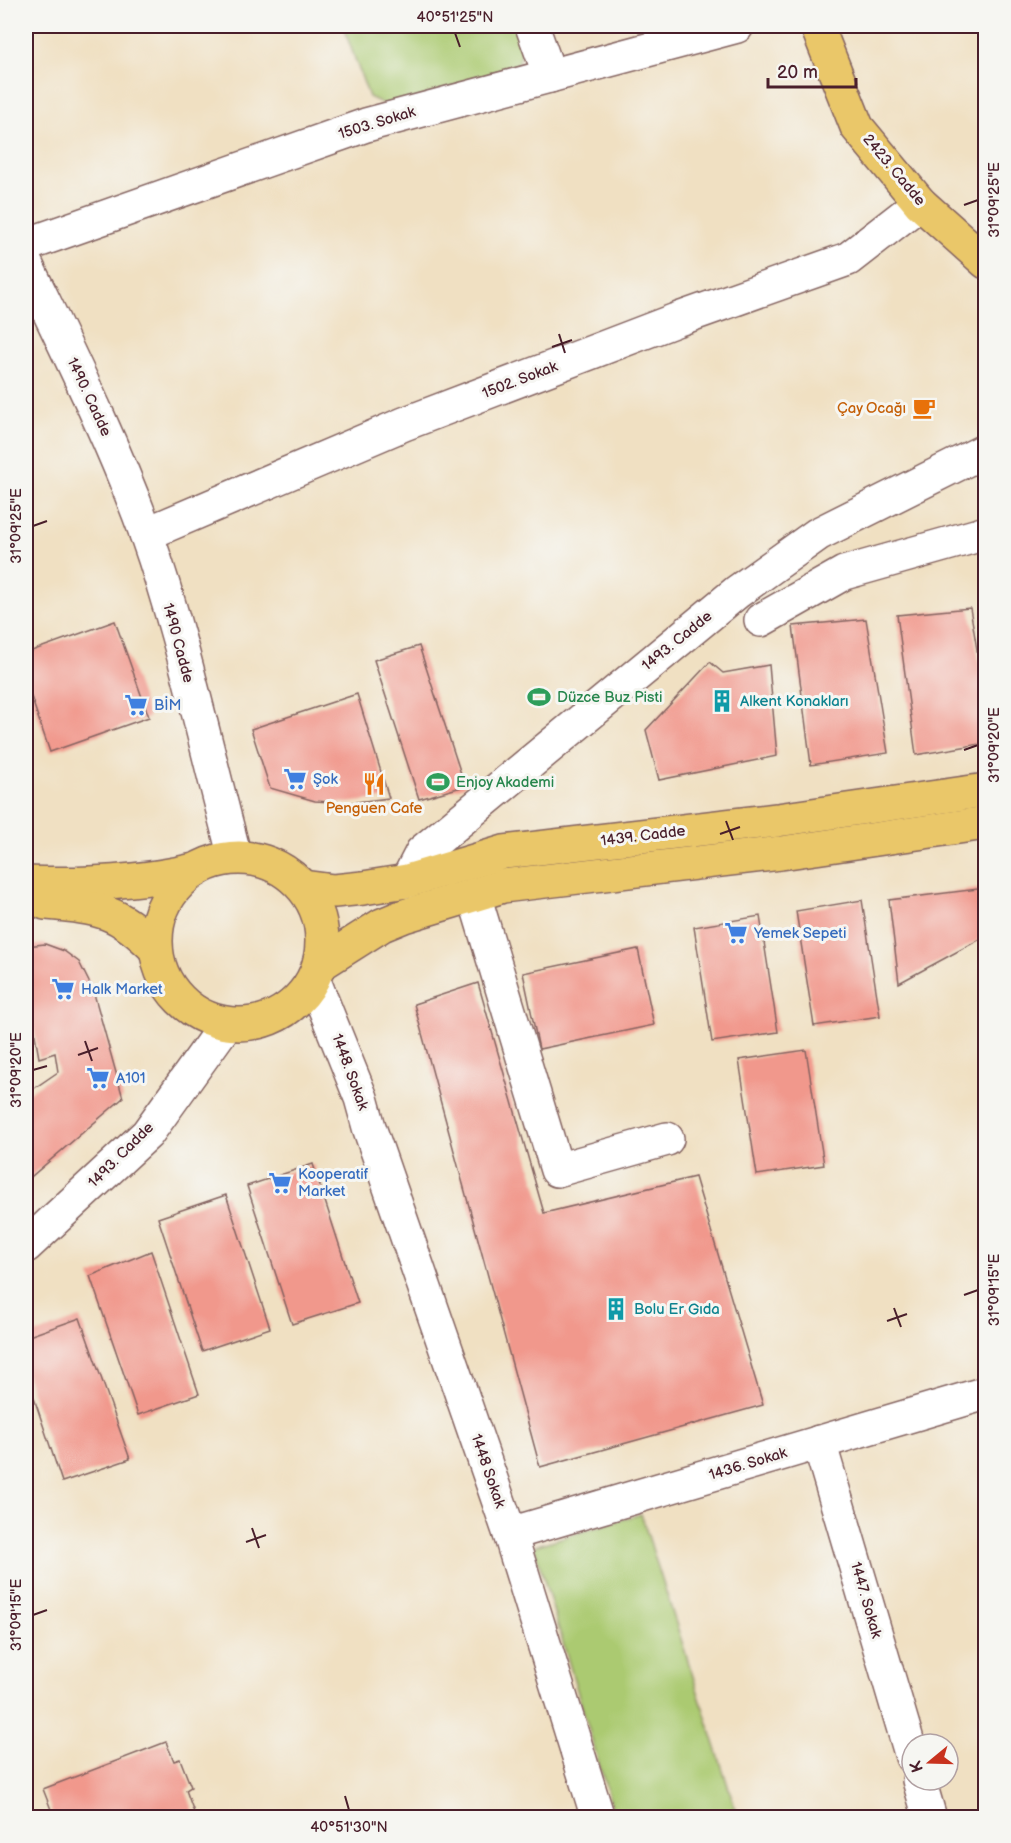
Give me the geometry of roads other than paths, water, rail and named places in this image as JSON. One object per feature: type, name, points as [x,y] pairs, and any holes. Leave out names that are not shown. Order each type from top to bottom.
[{"type":"main road","name":"2423. Cadde","points":[[817,26],[857,127],[920,202],[986,262]]},
{"type":"main road","name":"1439. Cadde","points":[[303,887],[334,891],[407,881],[504,852],[777,820],[986,790]]},
{"type":"main road","points":[[194,870],[168,897],[157,926],[158,961],[171,988],[190,1009],[216,1022],[226,1024],[263,1022],[278,1016],[310,981],[382,925],[404,916],[503,886],[781,853],[986,823]]},
{"type":"main road","points":[[26,884],[82,885],[157,879],[235,857],[260,860],[286,872],[303,887],[318,911],[322,933],[310,981]]},
{"type":"main road","points":[[26,903],[88,907],[108,912],[126,922],[156,949]]},
{"type":"street","points":[[532,26],[550,76]]},
{"type":"street","name":"1503. Sokak","points":[[26,245],[366,125],[737,26]]},
{"type":"street","name":"1502. Sokak","points":[[146,534],[404,424],[676,320],[848,259],[920,202]]},
{"type":"street","name":"1490. Cadde","points":[[26,264],[101,420],[146,534]]},
{"type":"street","name":"1493. Cadde","points":[[407,881],[422,852],[431,844],[736,592],[818,534],[986,450]]},
{"type":"street","points":[[761,620],[844,573],[986,533]]},
{"type":"street","name":"1490 Cadde","points":[[146,534],[174,623],[235,857]]},
{"type":"street","points":[[818,534],[844,573]]},
{"type":"street","points":[[474,895],[557,1170],[667,1139]]},
{"type":"street","name":"1448. Sokak","points":[[310,981],[346,1104],[369,1127]]},
{"type":"street","name":"1493. Cadde","points":[[26,1246],[147,1134],[226,1024]]},
{"type":"street","name":"1448 Sokak","points":[[369,1127],[510,1534],[598,1818]]},
{"type":"street","name":"1436. Sokak","points":[[510,1534],[986,1393]]},
{"type":"street","name":"1447. Sokak","points":[[819,1442],[904,1732]]},
{"type":"street","points":[[922,1792],[930,1818]]},
{"type":"place","name":"Çay Ocağı","points":[[924,408]]},
{"type":"place","name":"Düzce Buz Pisti","points":[[539,697]]},
{"type":"place","name":"Alkent Konakları","points":[[722,701]]},
{"type":"place","name":"BİM","points":[[136,705]]},
{"type":"place","name":"Şok","points":[[295,779]]},
{"type":"place","name":"Enjoy Akademi","points":[[438,782]]},
{"type":"place","name":"Penguen Cafe","points":[[374,784]]},
{"type":"place","name":"Yemek Sepeti","points":[[736,933]]},
{"type":"place","name":"Halk Market","points":[[63,989]]},
{"type":"place","name":"A101","points":[[98,1078]]},
{"type":"place","name":"Kooperatif Market","points":[[280,1183]]},
{"type":"place","name":"Bolu Er Gıda","points":[[616,1309]]}]
